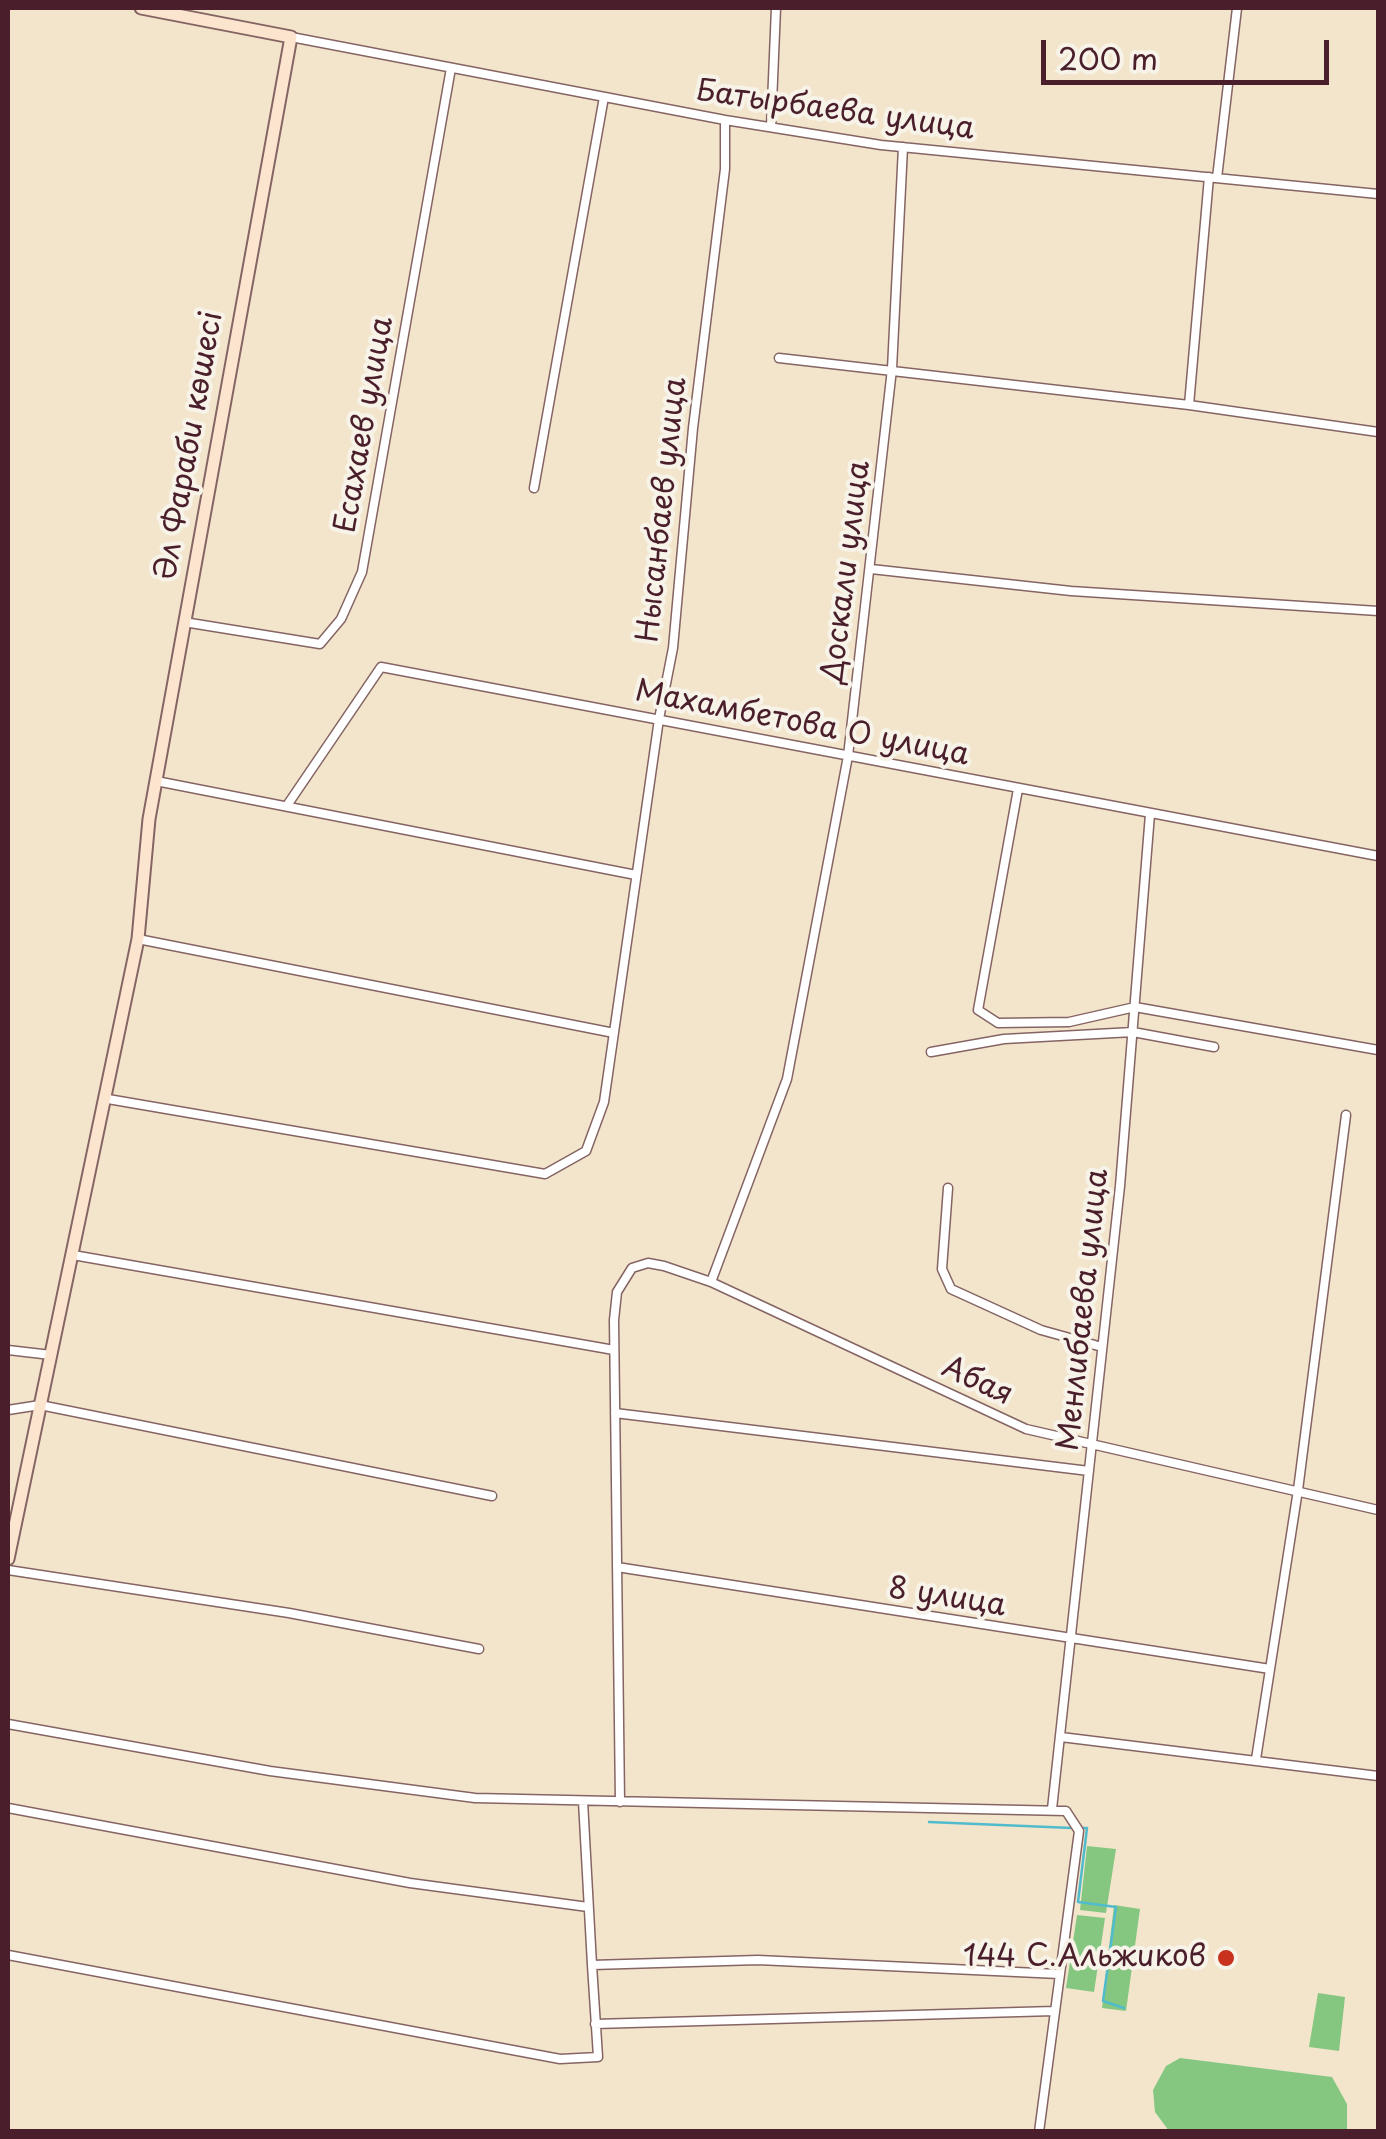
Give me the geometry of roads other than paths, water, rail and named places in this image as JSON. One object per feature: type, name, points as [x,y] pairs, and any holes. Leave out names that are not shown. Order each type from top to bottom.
[{"type":"street","points":[[141,8],[290,37]]},
{"type":"street","points":[[771,128],[776,8]]},
{"type":"street","points":[[1189,405],[1236,8]]},
{"type":"street","name":"Батырбаева улица","points":[[290,37],[771,128],[903,147],[1378,194]]},
{"type":"street","name":"Әл Фараби көшесі","points":[[138,939],[156,781],[290,37]]},
{"type":"street","name":"Есахаев улица","points":[[184,622],[320,644],[341,619],[362,572],[452,68]]},
{"type":"street","points":[[534,488],[604,97]]},
{"type":"street","name":"Нысанбаев улица","points":[[108,1099],[545,1174],[586,1151],[604,1102],[658,719],[674,648],[693,428],[725,169],[725,120]]},
{"type":"street","name":"Доскали улица","points":[[711,1282],[787,1079],[848,756],[892,369],[903,147]]},
{"type":"street","points":[[779,358],[1189,405],[1378,432]]},
{"type":"street","points":[[871,568],[1090,592],[1378,611]]},
{"type":"street","name":"Махамбетова О улица","points":[[288,804],[381,666],[1378,856]]},
{"type":"street","points":[[156,781],[636,875]]},
{"type":"street","points":[[1018,788],[978,1010],[998,1023],[1051,1022],[1135,1006],[1378,1050]]},
{"type":"street","name":"Менлибаева улица","points":[[1052,1809],[1102,1347],[1150,814]]},
{"type":"street","points":[[8,1559],[108,1099],[138,939],[614,1033]]},
{"type":"street","points":[[931,1052],[1004,1039],[1133,1032],[1214,1047]]},
{"type":"street","points":[[1256,1759],[1298,1490],[1346,1115]]},
{"type":"street","points":[[948,1188],[942,1269],[951,1290],[1041,1330],[1102,1347]]},
{"type":"street","points":[[72,1255],[614,1350],[620,1802]]},
{"type":"street","name":"Абая","points":[[614,1350],[617,1292],[632,1268],[648,1263],[711,1282],[1026,1430],[1092,1441],[1378,1510]]},
{"type":"street","points":[[8,1350],[51,1354]]},
{"type":"street","points":[[8,1410],[40,1404],[492,1496]]},
{"type":"street","points":[[615,1412],[1089,1471]]},
{"type":"street","name":"8 улица","points":[[617,1567],[1270,1669]]},
{"type":"street","points":[[8,1570],[289,1613],[480,1649]]},
{"type":"street","points":[[8,1724],[270,1771],[475,1798],[1066,1810],[1079,1831],[1039,2132]]},
{"type":"street","points":[[1060,1737],[1378,1776]]},
{"type":"street","points":[[8,1955],[560,2059],[598,2057],[582,1801]]},
{"type":"street","points":[[8,1808],[410,1883],[588,1907]]},
{"type":"street","points":[[592,1965],[776,1960],[1059,1974]]},
{"type":"street","points":[[596,2024],[1054,2011]]},
{"type":"waterway","points":[[929,1822],[1072,1828]]},
{"type":"waterway","points":[[1083,1828],[1087,1828],[1078,1902],[1116,1907],[1103,2001],[1124,2008]]},
{"type":"place","name":"144 С.Альжиков","points":[[1226,1958]]}]
